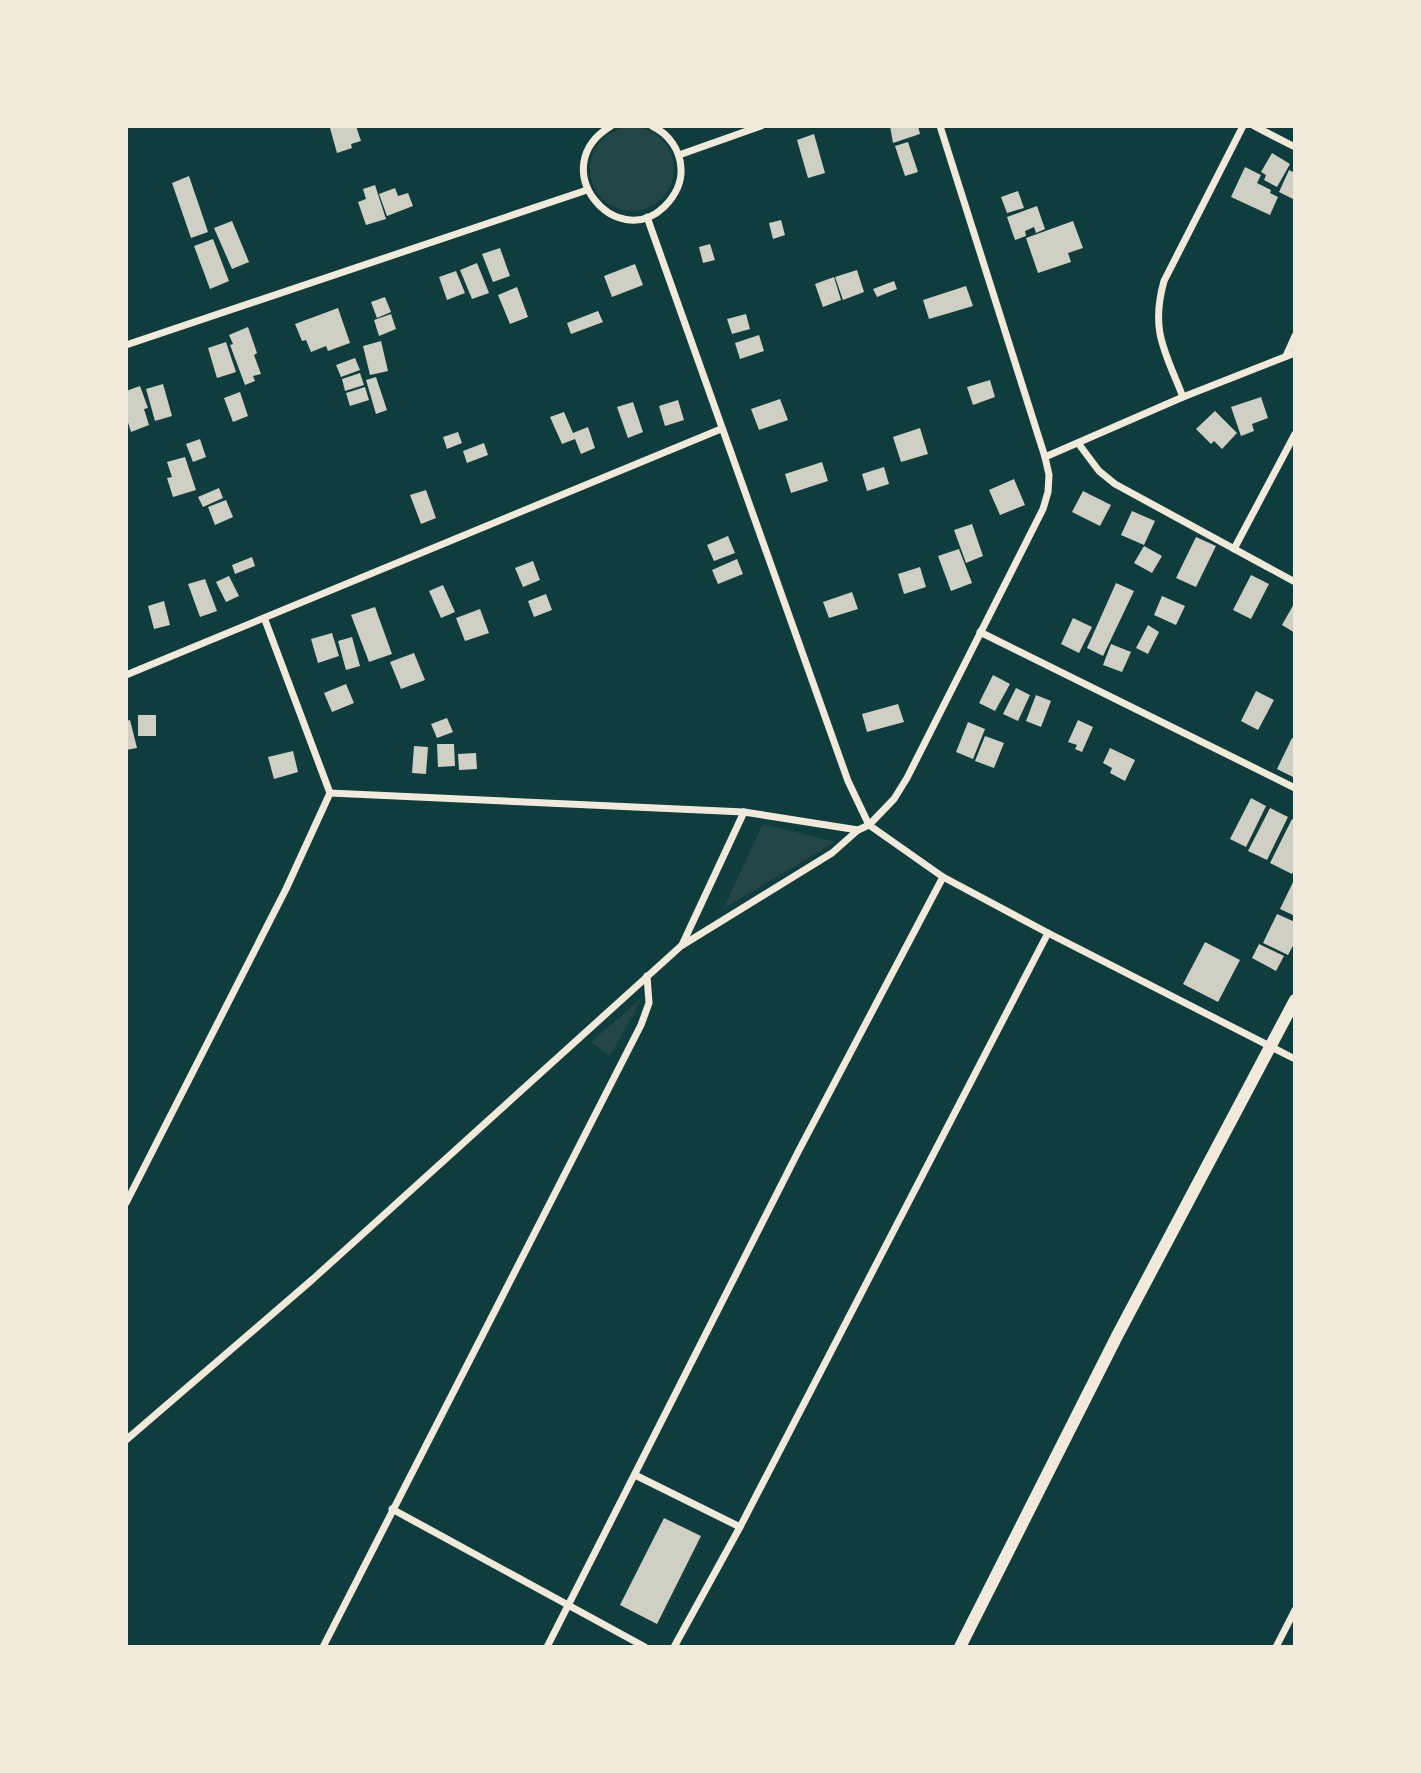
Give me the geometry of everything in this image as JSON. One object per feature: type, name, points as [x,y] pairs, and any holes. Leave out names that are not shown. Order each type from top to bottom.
[{"type":"street","points":[[611,126],[590,144],[584,159],[583,174],[587,190],[594,202],[618,218],[633,219],[647,217],[661,210],[672,199],[679,186],[682,171],[679,155],[672,141],[653,126]]},
{"type":"street","points":[[679,155],[761,126]]},
{"type":"street","points":[[126,1440],[313,1279],[681,946],[832,853],[858,830],[869,825],[894,799],[1043,509],[1048,492],[1049,475],[1045,457],[940,126]]},
{"type":"street","points":[[1183,397],[1159,335],[1156,317],[1158,300],[1164,281],[1243,126]]},
{"type":"street","points":[[1254,126],[1295,147]]},
{"type":"street","points":[[126,345],[587,190]]},
{"type":"street","points":[[647,217],[848,781],[869,825],[943,877],[1295,1059]]},
{"type":"street","points":[[1286,356],[1295,336]]},
{"type":"street","points":[[1045,457],[1183,397],[1295,353]]},
{"type":"street","points":[[126,675],[265,620],[721,429]]},
{"type":"street","points":[[1234,549],[1295,434]]},
{"type":"street","points":[[1078,443],[1093,465],[1115,484],[1295,582]]},
{"type":"street","points":[[126,1203],[286,889],[330,793],[265,620]]},
{"type":"street","points":[[980,632],[1295,788]]},
{"type":"street","points":[[330,793],[744,812],[858,830]]},
{"type":"street","points":[[681,946],[744,812]]},
{"type":"street","points":[[547,1647],[798,1152],[943,877]]},
{"type":"street","points":[[674,1647],[740,1527],[1048,933]]},
{"type":"street","points":[[323,1647],[641,1025],[649,1003],[647,976]]},
{"type":"street","points":[[960,1647],[1124,1324],[1295,1000]]},
{"type":"street","points":[[635,1475],[740,1527]]},
{"type":"street","points":[[392,1509],[645,1647]]},
{"type":"street","points":[[1276,1647],[1295,1610]]},
{"type":"shaded area","points":[[632,127],[655,134],[667,146],[674,169],[667,192],[655,204],[632,211],[609,204],[597,192],[590,169],[597,146],[609,134]]},
{"type":"shaded area","points":[[763,824],[835,842],[723,909]]},
{"type":"shaded area","points":[[642,998],[610,1056],[591,1042]]},
{"type":"building","points":[[356,126],[361,141],[351,144],[352,148],[337,153],[330,128]]},
{"type":"building","points":[[890,126],[918,126],[920,134],[893,143]]},
{"type":"building","points":[[814,134],[825,173],[808,178],[797,140]]},
{"type":"building","points":[[908,142],[918,172],[905,176],[895,146]]},
{"type":"building","points":[[1272,153],[1290,164],[1277,187],[1264,180],[1266,175],[1261,172]]},
{"type":"building","points":[[1245,167],[1261,175],[1257,183],[1278,197],[1270,215],[1231,197]]},
{"type":"building","points":[[1289,170],[1295,173],[1295,200],[1279,192]]},
{"type":"building","points":[[189,176],[208,232],[191,238],[172,183]]},
{"type":"building","points":[[375,185],[386,219],[366,225],[358,202],[366,199],[363,189]]},
{"type":"building","points":[[395,188],[398,196],[408,193],[413,206],[387,216],[379,194]]},
{"type":"building","points":[[1018,191],[1024,208],[1007,213],[1001,197]]},
{"type":"building","points":[[1037,206],[1045,229],[1036,233],[1034,227],[1025,231],[1026,236],[1015,240],[1007,217]]},
{"type":"building","points":[[781,220],[785,235],[773,239],[769,223]]},
{"type":"building","points":[[232,221],[249,262],[232,269],[214,228]]},
{"type":"building","points":[[1073,221],[1083,248],[1068,253],[1071,262],[1038,273],[1026,238]]},
{"type":"building","points":[[213,239],[229,281],[210,289],[194,246]]},
{"type":"building","points":[[710,244],[715,260],[703,263],[699,247]]},
{"type":"building","points":[[500,248],[510,276],[493,282],[482,254]]},
{"type":"building","points":[[477,263],[489,293],[472,299],[460,270]]},
{"type":"building","points":[[635,264],[643,285],[612,297],[604,276]]},
{"type":"building","points":[[857,270],[864,292],[843,300],[835,277]]},
{"type":"building","points":[[456,271],[465,293],[447,300],[439,277]]},
{"type":"building","points":[[834,277],[841,300],[823,307],[815,284]]},
{"type":"building","points":[[894,281],[897,289],[877,297],[873,289]]},
{"type":"building","points":[[966,286],[973,306],[929,319],[923,300]]},
{"type":"building","points":[[517,287],[528,317],[510,324],[498,295]]},
{"type":"building","points":[[385,297],[391,312],[377,318],[371,302]]},
{"type":"building","points":[[338,308],[350,343],[328,351],[326,346],[311,352],[306,340],[302,341],[295,324]]},
{"type":"building","points":[[598,311],[603,322],[571,334],[567,323]]},
{"type":"building","points":[[391,314],[396,329],[379,336],[374,320]]},
{"type":"building","points":[[746,314],[750,329],[732,334],[727,319]]},
{"type":"building","points":[[248,327],[261,374],[253,376],[255,381],[245,385],[229,335]]},
{"type":"building","points":[[759,335],[764,351],[740,359],[735,343]]},
{"type":"building","points":[[381,341],[388,371],[370,375],[363,346]]},
{"type":"building","points":[[226,342],[236,372],[217,378],[208,348]]},
{"type":"building","points":[[355,358],[360,370],[341,377],[336,365]]},
{"type":"building","points":[[360,373],[364,385],[345,391],[342,379]]},
{"type":"building","points":[[376,377],[387,410],[376,414],[366,380]]},
{"type":"building","points":[[990,380],[995,397],[973,405],[967,387]]},
{"type":"building","points":[[163,384],[172,416],[155,421],[146,389]]},
{"type":"building","points":[[140,386],[148,408],[144,409],[149,425],[131,432],[126,416],[126,391]]},
{"type":"building","points":[[365,387],[369,400],[350,406],[346,393]]},
{"type":"building","points":[[240,392],[248,416],[233,422],[224,398]]},
{"type":"building","points":[[1261,397],[1268,418],[1252,424],[1254,431],[1241,436],[1231,407]]},
{"type":"building","points":[[780,399],[788,420],[759,430],[751,409]]},
{"type":"building","points":[[678,400],[684,420],[665,426],[659,406]]},
{"type":"building","points":[[633,402],[643,432],[628,438],[617,407]]},
{"type":"building","points":[[1215,411],[1237,433],[1222,449],[1214,441],[1211,444],[1196,429]]},
{"type":"building","points":[[564,412],[573,433],[588,427],[595,448],[581,454],[575,439],[562,444],[550,417]]},
{"type":"building","points":[[920,428],[928,454],[901,462],[893,437]]},
{"type":"building","points":[[458,432],[462,443],[447,449],[443,437]]},
{"type":"building","points":[[200,439],[206,457],[193,462],[186,444]]},
{"type":"building","points":[[484,443],[488,455],[467,463],[463,451]]},
{"type":"building","points":[[185,457],[196,490],[173,497],[167,478],[172,477],[167,462]]},
{"type":"building","points":[[822,462],[828,481],[791,493],[785,474]]},
{"type":"building","points":[[884,467],[889,484],[867,491],[862,474]]},
{"type":"building","points":[[1014,479],[1025,505],[1000,515],[989,490]]},
{"type":"building","points":[[219,488],[223,498],[203,507],[198,497]]},
{"type":"building","points":[[426,490],[436,518],[421,524],[410,495]]},
{"type":"building","points":[[1083,491],[1111,505],[1100,526],[1072,512]]},
{"type":"building","points":[[226,500],[233,517],[215,525],[208,507]]},
{"type":"building","points":[[1132,511],[1155,521],[1144,545],[1121,535]]},
{"type":"building","points":[[972,524],[983,556],[966,563],[954,530]]},
{"type":"building","points":[[728,536],[735,553],[714,561],[707,545]]},
{"type":"building","points":[[1196,537],[1216,546],[1196,587],[1176,578]]},
{"type":"building","points":[[1144,546],[1162,556],[1152,573],[1134,563]]},
{"type":"building","points":[[959,549],[972,583],[951,591],[938,556]]},
{"type":"building","points":[[252,557],[255,566],[235,574],[232,565]]},
{"type":"building","points":[[737,559],[743,574],[718,584],[712,570]]},
{"type":"building","points":[[533,561],[540,580],[523,587],[515,568]]},
{"type":"building","points":[[920,567],[926,587],[904,594],[898,574]]},
{"type":"building","points":[[1251,575],[1269,584],[1251,619],[1233,610]]},
{"type":"building","points":[[229,576],[239,596],[226,602],[216,582]]},
{"type":"building","points":[[205,579],[217,611],[200,617],[188,584]]},
{"type":"building","points":[[1116,583],[1134,591],[1103,656],[1087,648]]},
{"type":"building","points":[[443,585],[455,612],[441,618],[429,591]]},
{"type":"building","points":[[852,592],[858,609],[829,618],[823,602]]},
{"type":"building","points":[[546,594],[552,610],[534,617],[528,601]]},
{"type":"building","points":[[1162,596],[1185,606],[1176,625],[1154,615]]},
{"type":"building","points":[[164,601],[170,625],[154,629],[148,606]]},
{"type":"building","points":[[1295,602],[1295,633],[1282,625]]},
{"type":"building","points":[[375,607],[392,654],[369,662],[351,615]]},
{"type":"building","points":[[480,609],[489,633],[465,641],[456,618]]},
{"type":"building","points":[[1073,618],[1092,627],[1079,653],[1061,644]]},
{"type":"building","points":[[1148,625],[1159,632],[1148,654],[1136,648]]},
{"type":"building","points":[[332,633],[339,656],[318,663],[311,639]]},
{"type":"building","points":[[352,637],[360,666],[346,670],[338,641]]},
{"type":"building","points":[[1111,644],[1131,652],[1122,672],[1103,665]]},
{"type":"building","points":[[414,653],[425,680],[401,689],[390,662]]},
{"type":"building","points":[[993,675],[1010,684],[995,711],[979,703]]},
{"type":"building","points":[[346,684],[354,703],[332,712],[324,693]]},
{"type":"building","points":[[1016,688],[1030,695],[1018,721],[1003,714]]},
{"type":"building","points":[[1256,691],[1274,700],[1258,730],[1241,721]]},
{"type":"building","points":[[1036,695],[1051,701],[1041,727],[1026,721]]},
{"type":"building","points":[[898,704],[904,722],[867,732],[862,714]]},
{"type":"building","points":[[138,715],[156,715],[156,736],[138,736]]},
{"type":"building","points":[[447,718],[453,732],[437,738],[431,724]]},
{"type":"building","points":[[130,720],[137,748],[126,750],[126,721]]},
{"type":"building","points":[[1078,720],[1093,727],[1082,752],[1075,749],[1077,745],[1068,742]]},
{"type":"building","points":[[968,722],[985,729],[973,759],[956,752]]},
{"type":"building","points":[[985,736],[1004,743],[994,768],[975,761]]},
{"type":"building","points":[[1292,738],[1295,739],[1295,778],[1277,769]]},
{"type":"building","points":[[437,744],[454,744],[455,766],[438,767]]},
{"type":"building","points":[[414,746],[428,747],[426,774],[412,773]]},
{"type":"building","points":[[1110,748],[1135,760],[1125,781],[1110,773],[1112,768],[1103,763]]},
{"type":"building","points":[[293,751],[298,772],[274,779],[268,757]]},
{"type":"building","points":[[476,753],[477,769],[459,770],[458,754]]},
{"type":"building","points":[[1251,798],[1266,806],[1246,847],[1230,839]]},
{"type":"building","points":[[1270,808],[1288,817],[1267,860],[1248,851]]},
{"type":"building","points":[[1292,819],[1295,821],[1295,868],[1292,874],[1270,863]]},
{"type":"building","points":[[1295,878],[1295,916],[1280,909]]},
{"type":"building","points":[[1277,914],[1295,922],[1295,942],[1288,955],[1263,943]]},
{"type":"building","points":[[1205,942],[1240,960],[1218,1002],[1183,984]]},
{"type":"building","points":[[1259,944],[1284,956],[1276,971],[1252,958]]},
{"type":"building","points":[[664,1518],[701,1536],[657,1624],[620,1605]]}]
